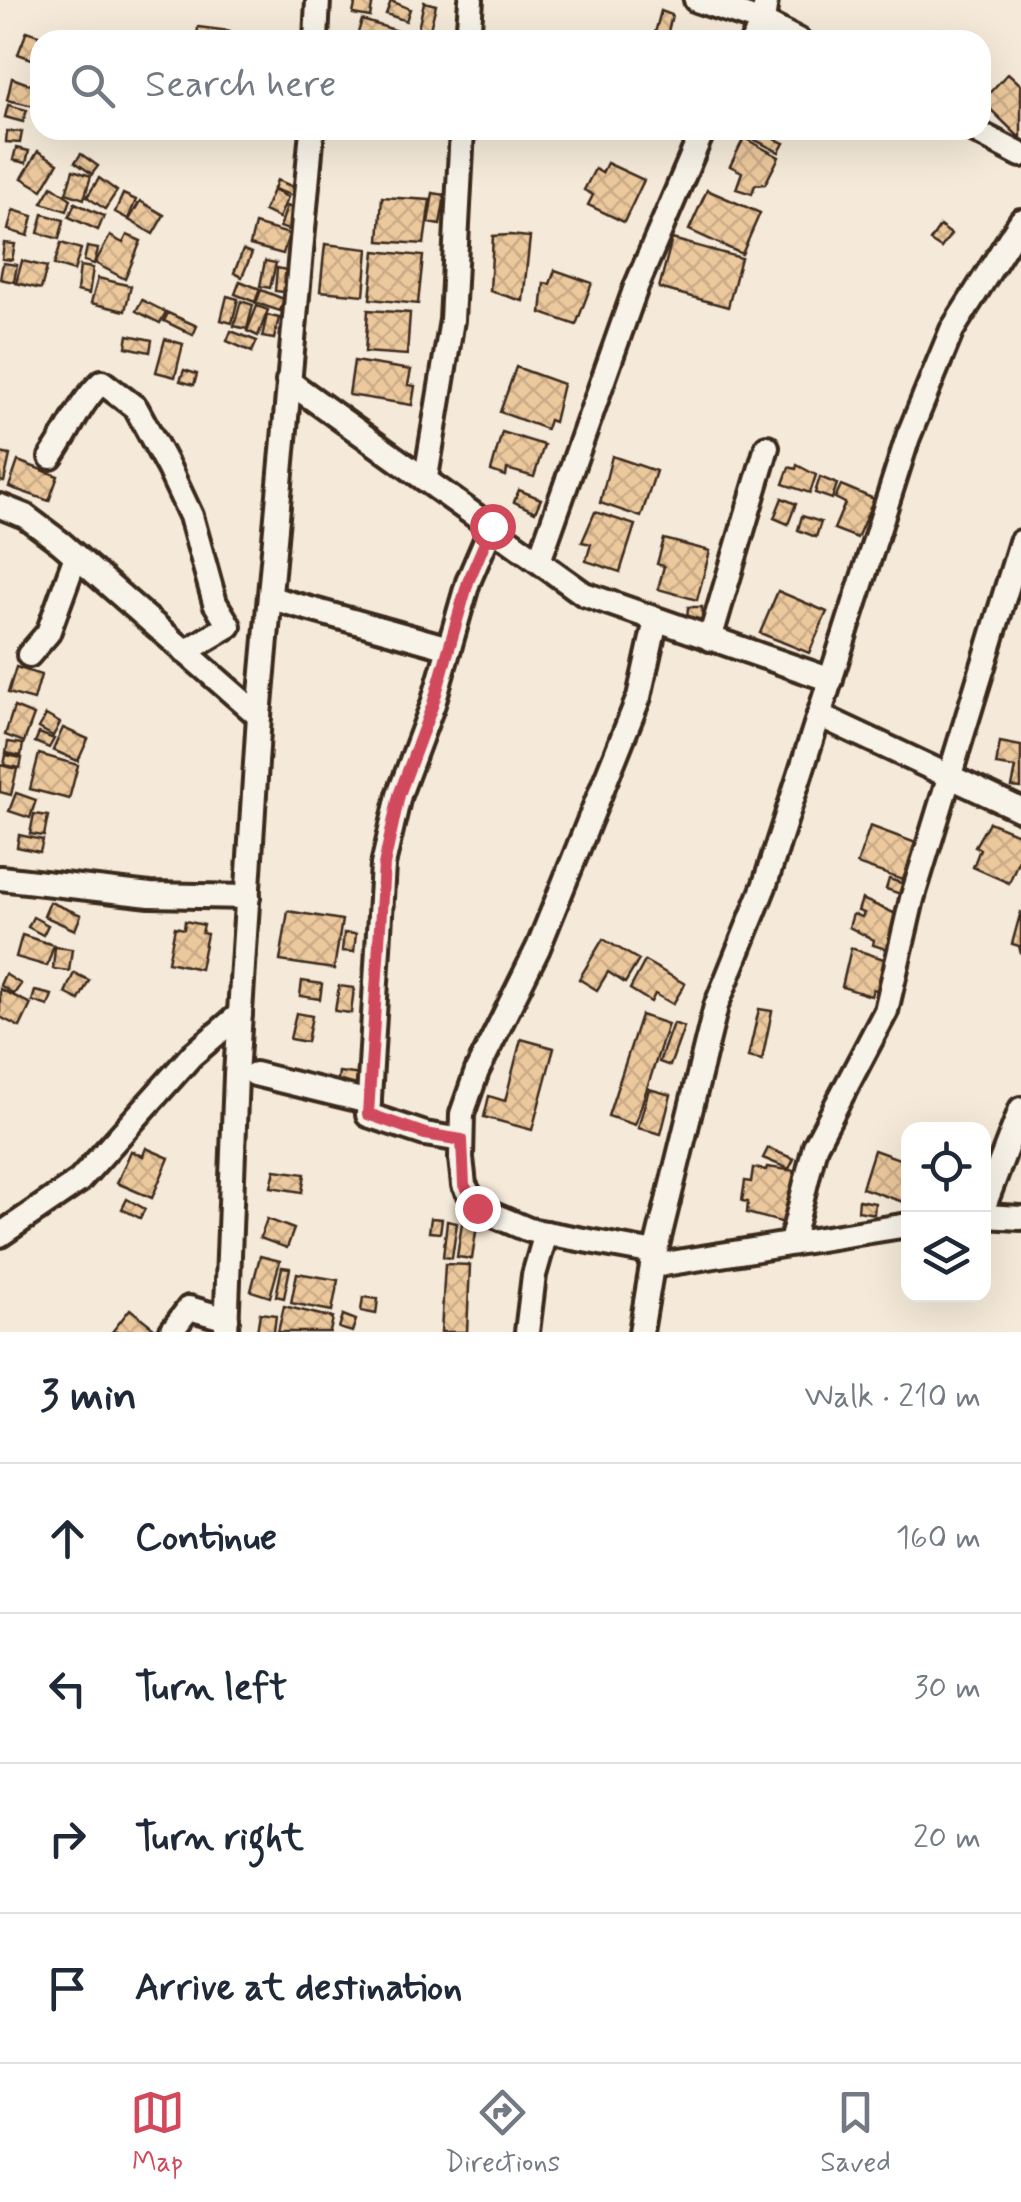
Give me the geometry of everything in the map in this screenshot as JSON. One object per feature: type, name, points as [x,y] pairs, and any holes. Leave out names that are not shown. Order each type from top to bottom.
[{"type":"street","points":[[316,30],[318,0]]},
{"type":"street","points":[[469,30],[471,0]]},
{"type":"street","points":[[696,0],[760,21]]},
{"type":"street","points":[[170,1332],[189,1308],[226,1326],[259,716],[311,140]]},
{"type":"street","points":[[426,477],[452,320],[461,140]]},
{"type":"street","points":[[539,561],[636,288],[699,140]]},
{"type":"street","points":[[991,140],[1021,155]]},
{"type":"street","points":[[641,1332],[653,1259],[716,1006],[765,884],[908,437],[952,330],[1021,221]]},
{"type":"street","points":[[288,381],[584,594],[831,680]]},
{"type":"street","points":[[52,457],[73,427],[84,398],[102,382],[136,408],[191,516],[202,566],[229,626],[185,652]]},
{"type":"street","points":[[710,639],[767,447]]},
{"type":"street","points":[[0,506],[25,516],[76,556],[259,716]]},
{"type":"street","points":[[462,1140],[425,1134],[368,1114],[368,1102],[384,865],[399,795],[468,582],[492,526]]},
{"type":"street","points":[[791,1243],[815,1146],[886,1011],[912,898],[1021,542]]},
{"type":"street","points":[[29,655],[48,633],[76,556]]},
{"type":"street","points":[[270,598],[416,642],[449,648]]},
{"type":"street","points":[[656,620],[639,697],[538,948],[477,1071],[462,1114],[464,1185],[477,1208],[546,1233],[653,1259],[901,1225]]},
{"type":"street","points":[[819,715],[1021,810]]},
{"type":"street","points":[[0,878],[150,895],[248,898]]},
{"type":"street","points":[[0,1236],[78,1181],[191,1056],[240,1014]]},
{"type":"street","points":[[255,1074],[368,1102]]},
{"type":"street","points":[[991,1188],[1021,1109]]},
{"type":"street","points":[[991,1216],[1021,1218]]},
{"type":"street","points":[[528,1332],[534,1274],[546,1233]]},
{"type":"building","points":[[356,0],[373,0],[370,17],[353,14]]},
{"type":"building","points":[[391,1],[410,9],[406,21],[386,14]]},
{"type":"building","points":[[424,2],[436,5],[430,30],[418,30]]},
{"type":"building","points":[[661,11],[672,15],[668,30],[656,30]]},
{"type":"building","points":[[362,20],[395,30],[359,30]]},
{"type":"building","points":[[27,31],[30,32],[30,58],[18,54]]},
{"type":"building","points":[[1008,73],[1021,85],[1021,139],[991,110],[991,91]]},
{"type":"building","points":[[12,78],[30,84],[30,105],[7,100]]},
{"type":"building","points":[[8,105],[27,110],[23,122],[5,117]]},
{"type":"building","points":[[7,131],[22,132],[20,143],[6,142]]},
{"type":"building","points":[[743,140],[779,157],[765,184],[755,185],[752,194],[736,189],[742,172],[730,166]]},
{"type":"building","points":[[755,140],[784,143],[779,152]]},
{"type":"building","points":[[16,148],[29,151],[26,163],[13,160]]},
{"type":"building","points":[[38,151],[58,163],[42,190],[22,178]]},
{"type":"building","points":[[81,154],[98,166],[92,174],[75,162]]},
{"type":"building","points":[[607,163],[644,180],[624,222],[588,205],[593,195],[584,190],[595,169],[602,173]]},
{"type":"building","points":[[73,170],[91,176],[84,199],[66,193]]},
{"type":"building","points":[[99,178],[117,191],[105,209],[87,197]]},
{"type":"building","points":[[277,180],[296,188],[293,196],[274,189]]},
{"type":"building","points":[[52,186],[71,199],[67,211],[42,203]]},
{"type":"building","points":[[273,190],[288,197],[279,218],[264,211]]},
{"type":"building","points":[[707,190],[760,213],[742,254],[689,230]]},
{"type":"building","points":[[433,193],[445,195],[440,225],[428,223]]},
{"type":"building","points":[[123,194],[136,200],[128,219],[115,212]]},
{"type":"building","points":[[382,197],[430,200],[424,244],[379,241]]},
{"type":"building","points":[[140,201],[164,215],[153,234],[129,220]]},
{"type":"building","points":[[75,203],[104,216],[98,230],[69,217]]},
{"type":"building","points":[[287,206],[298,210],[291,231],[280,227]]},
{"type":"building","points":[[13,210],[33,216],[28,236],[8,230]]},
{"type":"building","points":[[43,214],[64,220],[59,239],[38,233]]},
{"type":"building","points":[[255,224],[289,234],[283,254],[250,245]]},
{"type":"building","points":[[940,226],[951,234],[941,248],[930,241]]},
{"type":"building","points":[[127,235],[141,241],[125,279],[95,263],[110,236],[123,243]]},
{"type":"building","points":[[493,236],[530,237],[523,301],[490,291]]},
{"type":"building","points":[[672,239],[741,258],[728,307],[659,288]]},
{"type":"building","points":[[4,243],[15,244],[12,260],[2,259]]},
{"type":"building","points":[[61,243],[81,249],[74,271],[54,265]]},
{"type":"building","points":[[325,244],[368,249],[364,295],[320,291]]},
{"type":"building","points":[[87,247],[98,249],[94,264],[84,261]]},
{"type":"building","points":[[243,250],[252,253],[242,277],[234,273]]},
{"type":"building","points":[[375,251],[423,256],[418,304],[370,299]]},
{"type":"building","points":[[22,261],[47,267],[41,289],[16,283]]},
{"type":"building","points":[[265,261],[276,263],[270,288],[260,286]]},
{"type":"building","points":[[3,263],[17,265],[14,282],[0,279]]},
{"type":"building","points":[[80,266],[93,268],[89,294],[77,291]]},
{"type":"building","points":[[277,268],[286,270],[284,292],[275,291]]},
{"type":"building","points":[[555,270],[592,283],[576,325],[541,313],[544,283],[550,284]]},
{"type":"building","points":[[98,278],[131,286],[125,311],[91,303]]},
{"type":"building","points":[[240,281],[260,289],[255,302],[235,294]]},
{"type":"building","points":[[261,290],[284,299],[280,311],[256,303]]},
{"type":"building","points":[[227,296],[238,299],[232,323],[221,320]]},
{"type":"building","points":[[142,300],[166,312],[160,323],[136,311]]},
{"type":"building","points":[[241,301],[253,305],[247,329],[234,326]]},
{"type":"building","points":[[257,306],[268,310],[258,336],[247,331]]},
{"type":"building","points":[[368,310],[410,313],[407,355],[365,352]]},
{"type":"building","points":[[168,313],[197,326],[193,335],[164,321]]},
{"type":"building","points":[[267,315],[279,318],[274,339],[262,337]]},
{"type":"building","points":[[231,331],[257,341],[252,352],[227,341]]},
{"type":"building","points":[[128,335],[152,340],[150,352],[126,347]]},
{"type":"building","points":[[165,339],[183,344],[175,377],[156,372]]},
{"type":"building","points":[[354,361],[411,370],[408,385],[415,386],[412,405],[349,395]]},
{"type":"building","points":[[516,367],[563,384],[554,422],[549,420],[546,429],[500,412]]},
{"type":"building","points":[[184,370],[197,374],[194,385],[180,381]]},
{"type":"building","points":[[502,432],[544,445],[534,477],[507,469],[506,476],[491,471]]},
{"type":"building","points":[[0,453],[10,455],[4,482],[0,481]]},
{"type":"building","points":[[612,456],[656,471],[641,517],[600,503]]},
{"type":"building","points":[[18,461],[58,476],[49,501],[9,487]]},
{"type":"building","points":[[797,465],[816,475],[810,493],[783,484],[789,467],[796,469]]},
{"type":"building","points":[[820,477],[837,484],[832,499],[815,493]]},
{"type":"building","points":[[841,485],[874,499],[857,538],[834,529],[845,503],[835,498]]},
{"type":"building","points":[[519,490],[541,499],[535,512],[514,502]]},
{"type":"building","points":[[782,498],[796,504],[788,524],[774,518]]},
{"type":"building","points":[[595,512],[635,525],[620,572],[586,561],[591,544],[582,542]]},
{"type":"building","points":[[802,516],[821,522],[816,537],[798,530]]},
{"type":"building","points":[[664,539],[710,551],[697,600],[658,589],[664,566],[657,564]]},
{"type":"building","points":[[778,591],[827,612],[809,653],[760,633]]},
{"type":"building","points":[[688,607],[702,607],[702,619],[687,619]]},
{"type":"building","points":[[16,667],[41,675],[34,700],[8,693]]},
{"type":"building","points":[[14,707],[34,715],[24,742],[5,735]]},
{"type":"building","points":[[46,715],[60,723],[53,736],[39,728]]},
{"type":"building","points":[[63,728],[88,739],[78,761],[53,750]]},
{"type":"building","points":[[39,733],[54,739],[49,748],[35,742]]},
{"type":"building","points":[[8,742],[23,744],[21,756],[6,753]]},
{"type":"building","points":[[1000,742],[1021,746],[1021,788],[1012,787],[1016,768],[996,765]]},
{"type":"building","points":[[39,754],[78,765],[69,799],[30,789]]},
{"type":"building","points":[[6,755],[22,758],[20,768],[4,765]]},
{"type":"building","points":[[0,765],[17,769],[11,795],[0,792]]},
{"type":"building","points":[[16,793],[36,800],[30,818],[9,811]]},
{"type":"building","points":[[34,814],[48,816],[44,836],[30,834]]},
{"type":"building","points":[[989,822],[1021,835],[1021,854],[1009,883],[973,867],[980,849],[975,846]]},
{"type":"building","points":[[870,826],[916,843],[903,880],[857,864]]},
{"type":"building","points":[[19,835],[43,840],[40,852],[17,847]]},
{"type":"building","points":[[889,879],[910,886],[906,896],[886,889]]},
{"type":"building","points":[[862,899],[903,917],[892,951],[873,945],[874,940],[849,927],[853,914],[862,917],[864,913],[858,911]]},
{"type":"building","points":[[50,902],[81,915],[75,930],[44,916]]},
{"type":"building","points":[[288,911],[342,920],[334,969],[280,961]]},
{"type":"building","points":[[1021,911],[1021,954],[1019,946],[1012,944]]},
{"type":"building","points":[[33,917],[48,925],[43,935],[28,927]]},
{"type":"building","points":[[185,921],[204,925],[202,933],[207,934],[200,969],[168,962],[175,927],[184,929]]},
{"type":"building","points":[[344,933],[356,934],[354,952],[342,951]]},
{"type":"building","points":[[22,935],[54,945],[47,966],[16,957]]},
{"type":"building","points":[[603,939],[639,960],[625,983],[608,972],[597,990],[579,979]]},
{"type":"building","points":[[55,947],[72,949],[69,971],[53,969]]},
{"type":"building","points":[[851,948],[890,961],[880,991],[873,989],[871,996],[842,987]]},
{"type":"building","points":[[645,961],[685,984],[673,1004],[655,994],[651,1002],[630,989]]},
{"type":"building","points":[[74,973],[89,980],[79,1000],[65,993]]},
{"type":"building","points":[[5,974],[21,984],[14,994],[0,985]]},
{"type":"building","points":[[302,981],[322,984],[320,999],[300,996]]},
{"type":"building","points":[[339,986],[354,988],[351,1013],[335,1011]]},
{"type":"building","points":[[0,989],[31,1004],[20,1027],[0,1017]]},
{"type":"building","points":[[35,991],[52,995],[48,1006],[32,1001]]},
{"type":"building","points":[[759,1009],[772,1011],[762,1060],[748,1057]]},
{"type":"building","points":[[296,1013],[312,1016],[307,1042],[290,1039]]},
{"type":"building","points":[[641,1015],[668,1024],[635,1125],[608,1116]]},
{"type":"building","points":[[673,1023],[684,1027],[670,1066],[659,1062]]},
{"type":"building","points":[[521,1039],[554,1048],[532,1130],[484,1117],[489,1096],[505,1101]]},
{"type":"building","points":[[339,1072],[362,1075],[360,1089],[337,1086]]},
{"type":"building","points":[[649,1089],[671,1095],[661,1134],[638,1128]]},
{"type":"building","points":[[146,1148],[169,1158],[152,1198],[117,1183],[131,1151],[143,1156]]},
{"type":"building","points":[[768,1148],[794,1159],[789,1169],[763,1158]]},
{"type":"building","points":[[874,1150],[901,1160],[901,1201],[862,1188]]},
{"type":"building","points":[[753,1168],[796,1171],[788,1224],[747,1213],[748,1202],[742,1201],[745,1181],[751,1182]]},
{"type":"building","points":[[275,1170],[305,1174],[302,1192],[271,1187]]},
{"type":"building","points":[[127,1199],[145,1209],[140,1218],[122,1209]]},
{"type":"building","points":[[859,1200],[875,1203],[874,1214],[858,1211]]},
{"type":"building","points":[[431,1218],[442,1219],[440,1233],[429,1232]]},
{"type":"building","points":[[267,1219],[294,1229],[287,1248],[260,1238]]},
{"type":"building","points":[[447,1221],[457,1223],[452,1258],[443,1257]]},
{"type":"building","points":[[462,1223],[477,1225],[472,1259],[457,1257]]},
{"type":"building","points":[[260,1256],[280,1261],[270,1297],[251,1291]]},
{"type":"building","points":[[445,1264],[470,1265],[467,1332],[441,1332]]},
{"type":"building","points":[[282,1267],[290,1268],[284,1298],[276,1296]]},
{"type":"building","points":[[297,1273],[338,1280],[332,1311],[291,1303]]},
{"type":"building","points":[[363,1297],[378,1299],[376,1314],[361,1311]]},
{"type":"building","points":[[284,1306],[333,1318],[330,1332],[278,1332]]},
{"type":"building","points":[[130,1309],[159,1332],[112,1332]]},
{"type":"building","points":[[260,1313],[276,1315],[274,1332],[257,1332]]},
{"type":"building","points":[[343,1315],[356,1320],[352,1332],[339,1328]]},
{"type":"route","points":[[477,1208],[464,1185],[462,1140],[425,1134],[368,1114],[384,865],[399,795],[433,704],[468,582],[492,526]]}]
